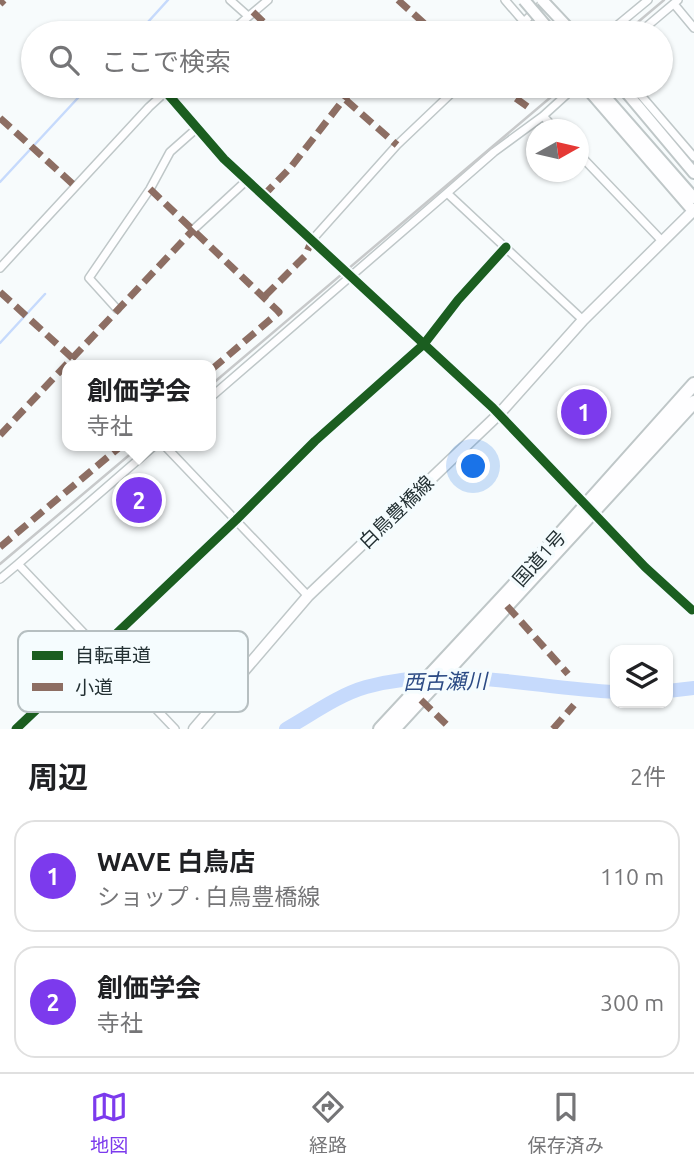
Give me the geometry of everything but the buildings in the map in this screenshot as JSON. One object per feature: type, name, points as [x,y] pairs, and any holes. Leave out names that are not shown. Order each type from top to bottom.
[{"type":"highway","name":"国道1号","points":[[394,729],[589,509],[694,384]]},
{"type":"highway","name":"国道1号","points":[[380,729],[694,402]]},
{"type":"main road","points":[[516,0],[533,21]]},
{"type":"main road","points":[[524,0],[542,21]]},
{"type":"main road","points":[[544,0],[562,21]]},
{"type":"main road","points":[[594,98],[693,211]]},
{"type":"main road","points":[[606,98],[694,198]]},
{"type":"main road","points":[[631,98],[694,173]]},
{"type":"main road","name":"白鳥豊橋線","points":[[248,666],[308,596],[499,414],[583,320],[693,211]]},
{"type":"main road","name":"白鳥豊橋線","points":[[194,729],[209,712]]},
{"type":"street","points":[[230,0],[248,16]]},
{"type":"street","points":[[242,21],[268,0]]},
{"type":"street","points":[[505,0],[523,21]]},
{"type":"street","points":[[525,21],[544,0]]},
{"type":"street","points":[[623,21],[648,0]]},
{"type":"street","points":[[653,21],[676,2],[694,28]]},
{"type":"street","points":[[0,268],[159,98]]},
{"type":"street","points":[[175,98],[197,129],[246,181],[499,414],[645,568],[691,610]]},
{"type":"street","points":[[312,240],[397,145],[446,98]]},
{"type":"street","points":[[216,393],[494,152],[563,98]]},
{"type":"street","points":[[643,98],[694,157]]},
{"type":"street","points":[[543,116],[546,119]]},
{"type":"street","points":[[117,309],[89,278],[150,189],[170,152],[197,129]]},
{"type":"street","points":[[589,164],[663,242]]},
{"type":"street","points":[[194,229],[246,181]]},
{"type":"street","points":[[447,193],[583,320]]},
{"type":"street","points":[[119,631],[315,441],[424,344],[458,300],[506,247]]},
{"type":"street","points":[[0,579],[148,451]]},
{"type":"street","points":[[170,451],[308,596]]},
{"type":"street","points":[[18,564],[83,631]]},
{"type":"street","points":[[16,729],[34,712]]},
{"type":"street","points":[[160,712],[176,729]]},
{"type":"waterway","points":[[149,21],[168,0]]},
{"type":"waterway","points":[[0,182],[78,98]]},
{"type":"waterway","points":[[0,343],[45,294]]},
{"type":"waterway","name":"西古瀬川","points":[[286,729],[345,695],[397,680],[459,677],[610,692]]},
{"type":"waterway","name":"西古瀬川","points":[[673,690],[694,688]]},
{"type":"railway","points":[[639,21],[664,0]]},
{"type":"railway","points":[[216,381],[550,98]]},
{"type":"railway","points":[[0,564],[134,451]]},
{"type":"marked path","points":[[0,4],[4,0]]},
{"type":"marked path","points":[[398,0],[422,21]]},
{"type":"marked path","points":[[253,12],[262,21]]},
{"type":"marked path","points":[[344,98],[397,145]]},
{"type":"marked path","points":[[263,196],[291,167],[345,98]]},
{"type":"marked path","points":[[516,98],[528,107]]},
{"type":"marked path","points":[[0,118],[76,187]]},
{"type":"marked path","points":[[150,189],[279,312],[216,366]]},
{"type":"marked path","points":[[71,360],[194,229]]},
{"type":"marked path","points":[[265,296],[305,256],[312,240]]},
{"type":"marked path","points":[[0,292],[75,360]]},
{"type":"marked path","points":[[0,435],[62,369]]},
{"type":"marked path","points":[[0,547],[115,451]]},
{"type":"marked path","points":[[507,606],[568,674]]},
{"type":"marked path","points":[[421,700],[451,729]]},
{"type":"marked path","points":[[553,729],[574,705]]},
{"type":"cycle path","points":[[171,98],[224,159],[493,408],[645,567],[692,610]]},
{"type":"cycle path","points":[[119,631],[315,441],[424,344],[458,300],[506,247]]},
{"type":"cycle path","points":[[16,729],[34,712]]},
{"type":"place","name":"WAVE 白鳥店","points":[[584,412]]},
{"type":"place","name":"創価学会","points":[[139,500]]}]
